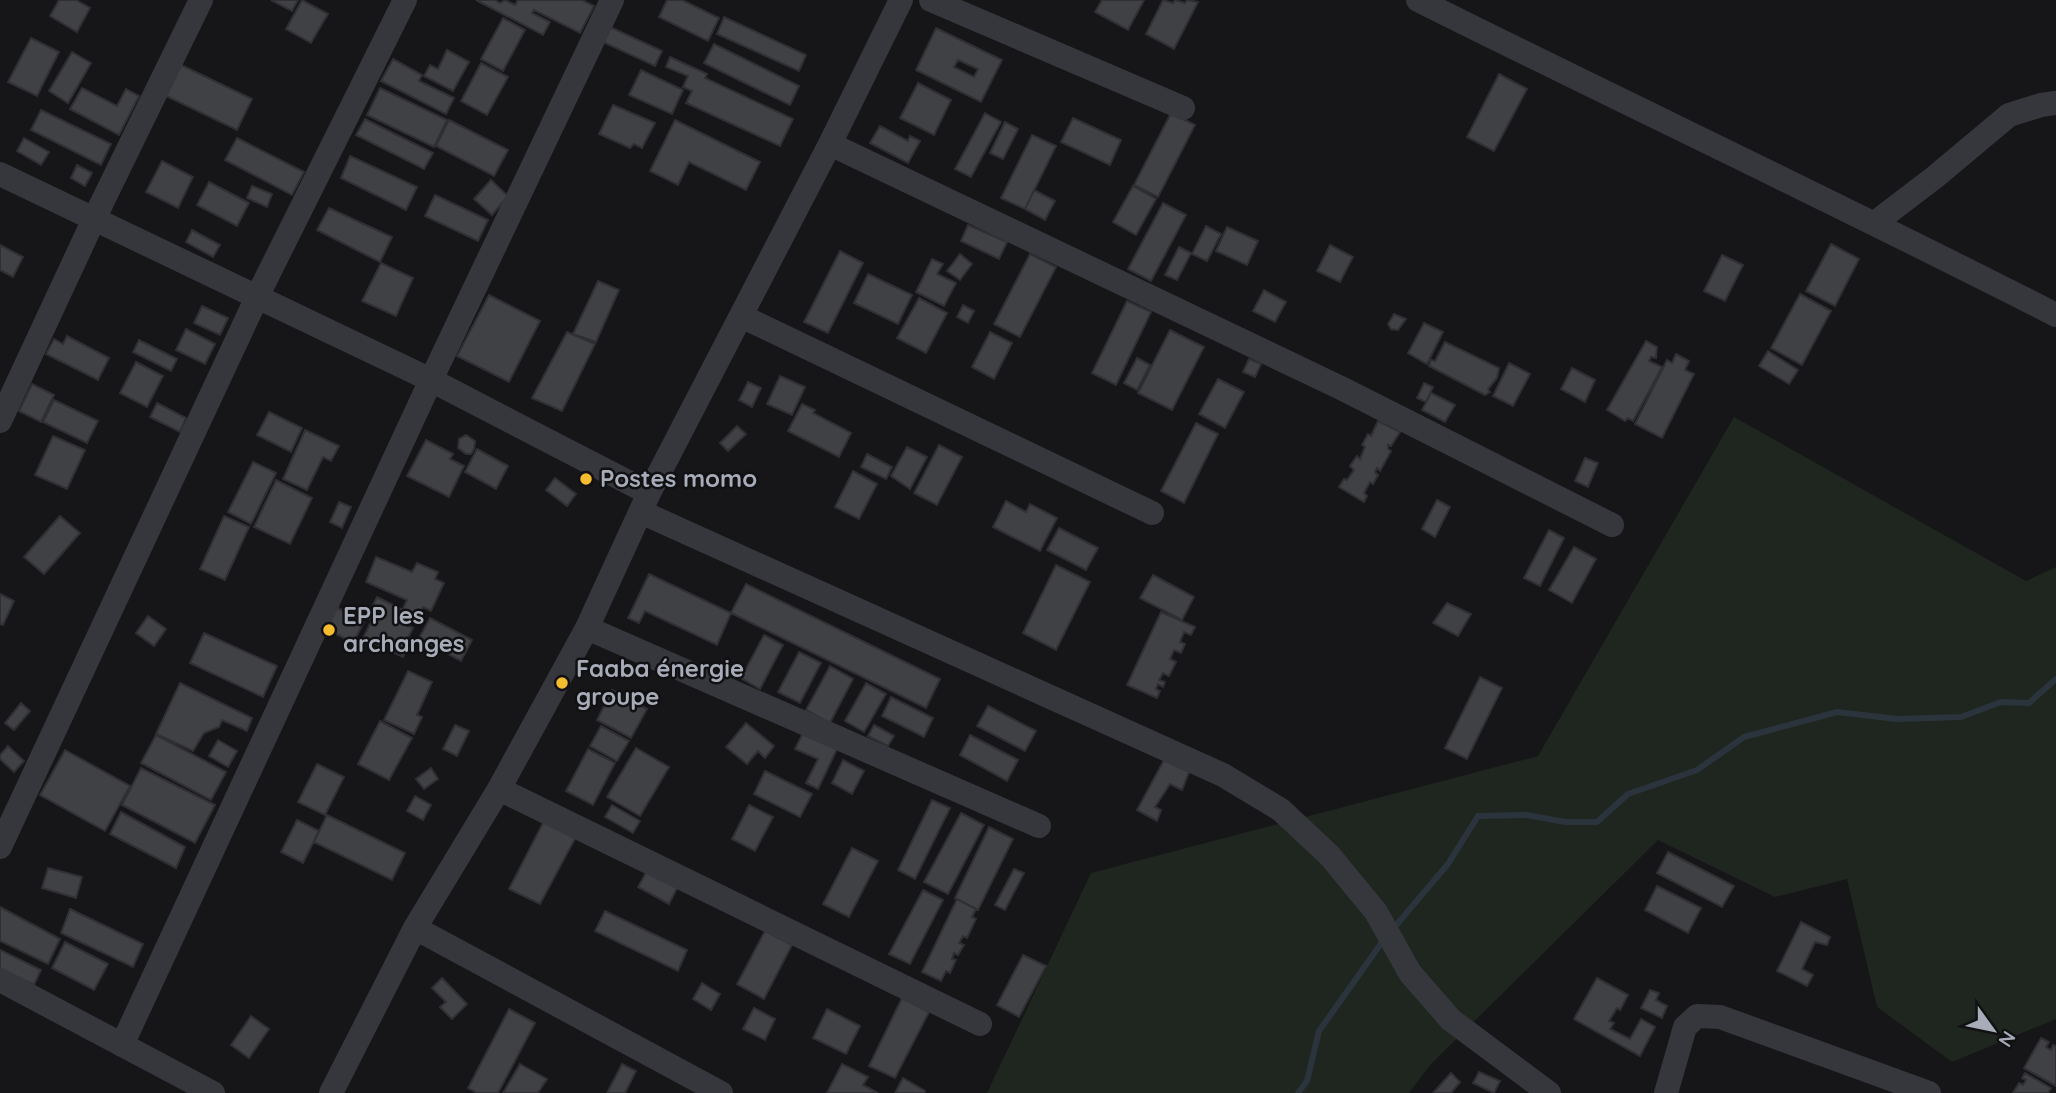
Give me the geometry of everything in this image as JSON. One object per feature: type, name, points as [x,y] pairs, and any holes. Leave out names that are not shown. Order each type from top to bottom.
[{"type":"street","points":[[0,421],[94,219],[201,0]]},
{"type":"street","points":[[0,847],[257,297],[405,0]]},
{"type":"street","points":[[122,1045],[431,380],[612,0]]},
{"type":"street","points":[[331,1093],[415,928],[499,789],[587,628],[645,502],[830,144],[901,0]]},
{"type":"street","points":[[931,0],[1183,108]]},
{"type":"street","points":[[1418,0],[1698,139],[1876,222],[2056,315]]},
{"type":"street","points":[[1876,222],[2009,115],[2056,103]]},
{"type":"street","points":[[830,144],[1341,388],[1612,526]]},
{"type":"street","points":[[0,174],[431,380],[645,502],[1223,775],[1281,810],[1330,856],[1376,912],[1410,973],[1451,1020],[1549,1093]]},
{"type":"street","points":[[741,316],[1152,513]]},
{"type":"street","points":[[587,628],[1039,826]]},
{"type":"street","points":[[499,789],[980,1024]]},
{"type":"street","points":[[415,928],[721,1093]]},
{"type":"street","points":[[0,980],[213,1093]]},
{"type":"street","points":[[1666,1093],[1685,1027],[1698,1016],[1720,1017],[1929,1093]]},
{"type":"shaded area","points":[[1734,417],[2026,581],[2056,567],[2056,1019],[1952,1062],[1877,1007],[1847,879],[1775,897],[1658,840],[1432,1063],[1409,1093],[987,1093],[1091,873],[1538,756]]},
{"type":"building","points":[[59,0],[76,0],[90,8],[77,32],[50,16]]},
{"type":"building","points":[[271,0],[298,0],[292,11]]},
{"type":"building","points":[[302,0],[328,14],[311,43],[286,29]]},
{"type":"building","points":[[476,0],[495,0],[500,3],[505,0],[515,5],[518,0],[582,0],[594,6],[580,33],[534,10],[532,13],[550,22],[543,35]]},
{"type":"building","points":[[667,0],[682,0],[719,18],[708,41],[659,17]]},
{"type":"building","points":[[1102,0],[1144,0],[1128,30],[1095,12]]},
{"type":"building","points":[[1163,0],[1173,3],[1175,0],[1185,3],[1187,0],[1198,2],[1174,49],[1146,34]]},
{"type":"building","points":[[724,17],[806,55],[799,71],[717,34]]},
{"type":"building","points":[[503,18],[525,30],[503,71],[481,59]]},
{"type":"building","points":[[610,27],[662,51],[655,66],[603,42]]},
{"type":"building","points":[[936,28],[1002,60],[981,102],[916,70]],"holes":[[[958,60],[978,69],[974,77],[954,67]]]},
{"type":"building","points":[[31,38],[59,52],[37,96],[8,82]]},
{"type":"building","points":[[714,44],[799,86],[790,105],[704,63]]},
{"type":"building","points":[[447,50],[469,62],[453,91],[424,76],[430,65],[438,69]]},
{"type":"building","points":[[72,52],[91,63],[68,103],[49,91]]},
{"type":"building","points":[[670,57],[707,74],[705,78],[793,119],[780,146],[686,103],[692,91],[683,87],[688,76],[666,67]]},
{"type":"building","points":[[393,59],[422,75],[419,81],[454,98],[446,114],[381,81]]},
{"type":"building","points":[[481,63],[508,77],[487,115],[461,101]]},
{"type":"building","points":[[179,64],[252,99],[237,130],[164,95]]},
{"type":"building","points":[[641,70],[683,90],[672,114],[629,95]]},
{"type":"building","points":[[1499,74],[1527,89],[1494,151],[1467,137]]},
{"type":"building","points":[[918,83],[951,100],[934,135],[900,118]]},
{"type":"building","points":[[82,88],[117,106],[126,89],[139,96],[119,135],[70,109]]},
{"type":"building","points":[[380,88],[447,120],[434,147],[367,115]]},
{"type":"building","points":[[613,105],[655,123],[642,148],[634,144],[630,148],[599,134]]},
{"type":"building","points":[[41,110],[111,144],[101,165],[31,130]]},
{"type":"building","points":[[985,113],[1001,122],[971,177],[955,169]]},
{"type":"building","points":[[1171,113],[1195,125],[1158,197],[1134,185]]},
{"type":"building","points":[[1073,118],[1121,140],[1110,165],[1061,142]]},
{"type":"building","points":[[365,119],[433,153],[424,169],[356,135]]},
{"type":"building","points":[[449,120],[508,150],[494,176],[436,146]]},
{"type":"building","points":[[675,120],[760,162],[746,190],[689,162],[678,185],[650,171]]},
{"type":"building","points":[[1005,122],[1018,129],[1003,159],[990,153]]},
{"type":"building","points":[[880,126],[908,141],[910,136],[920,141],[908,163],[870,143]]},
{"type":"building","points":[[1032,135],[1056,146],[1025,209],[1001,198]]},
{"type":"building","points":[[24,138],[49,152],[41,165],[17,151]]},
{"type":"building","points":[[237,138],[304,172],[292,195],[225,160]]},
{"type":"building","points":[[350,156],[417,187],[406,210],[341,178]]},
{"type":"building","points":[[162,161],[193,177],[178,208],[146,192]]},
{"type":"building","points":[[77,165],[92,173],[85,186],[71,178]]},
{"type":"building","points":[[491,180],[508,196],[492,215],[474,199]]},
{"type":"building","points":[[209,182],[249,203],[237,226],[197,205]]},
{"type":"building","points":[[252,186],[272,194],[267,207],[247,198]]},
{"type":"building","points":[[1133,186],[1156,199],[1136,235],[1113,222]]},
{"type":"building","points":[[1034,190],[1055,201],[1045,220],[1025,209]]},
{"type":"building","points":[[435,195],[488,220],[478,241],[425,216]]},
{"type":"building","points":[[1163,203],[1186,215],[1151,281],[1128,269]]},
{"type":"building","points":[[329,208],[392,237],[380,262],[317,230]]},
{"type":"building","points":[[968,225],[1007,242],[999,259],[961,241]]},
{"type":"building","points":[[1206,226],[1221,234],[1207,261],[1192,254]]},
{"type":"building","points":[[1227,227],[1258,241],[1247,265],[1216,251]]},
{"type":"building","points":[[192,230],[220,245],[213,257],[186,242]]},
{"type":"building","points":[[1831,244],[1859,259],[1835,306],[1806,291]]},
{"type":"building","points":[[0,245],[23,257],[13,277],[0,270]]},
{"type":"building","points":[[1330,245],[1353,257],[1340,282],[1317,271]]},
{"type":"building","points":[[1179,247],[1191,253],[1177,280],[1165,275]]},
{"type":"building","points":[[840,251],[863,263],[828,333],[804,322]]},
{"type":"building","points":[[960,254],[972,264],[960,280],[947,271]]},
{"type":"building","points":[[1030,254],[1056,267],[1020,337],[994,324]]},
{"type":"building","points":[[1722,255],[1743,265],[1725,301],[1704,291]]},
{"type":"building","points":[[932,259],[943,264],[937,274],[956,283],[944,306],[916,292]]},
{"type":"building","points":[[381,263],[413,278],[396,316],[362,301]]},
{"type":"building","points":[[868,274],[912,295],[898,324],[854,303]]},
{"type":"building","points":[[598,281],[619,290],[596,342],[573,334]]},
{"type":"building","points":[[1264,290],[1286,302],[1275,322],[1253,311]]},
{"type":"building","points":[[1800,294],[1831,311],[1802,365],[1771,348]]},
{"type":"building","points":[[489,295],[540,321],[509,382],[457,356]]},
{"type":"building","points":[[919,298],[947,313],[926,353],[897,338]]},
{"type":"building","points":[[1127,301],[1151,312],[1116,385],[1092,373]]},
{"type":"building","points":[[963,305],[974,311],[968,323],[957,317]]},
{"type":"building","points":[[202,306],[228,318],[220,335],[194,323]]},
{"type":"building","points":[[1394,314],[1406,319],[1398,330],[1391,329],[1388,324]]},
{"type":"building","points":[[1424,323],[1443,332],[1427,364],[1408,353]]},
{"type":"building","points":[[186,329],[215,344],[205,364],[176,350]]},
{"type":"building","points":[[1170,330],[1204,347],[1172,410],[1138,393]]},
{"type":"building","points":[[567,332],[595,344],[562,411],[532,398]]},
{"type":"building","points":[[990,332],[1012,343],[994,379],[972,367]]},
{"type":"building","points":[[67,336],[109,358],[98,380],[46,354],[54,339],[63,344]]},
{"type":"building","points":[[139,340],[177,359],[171,371],[133,352]]},
{"type":"building","points":[[1646,341],[1657,347],[1656,358],[1651,357],[1649,361],[1662,367],[1633,421],[1628,418],[1625,421],[1607,410]]},
{"type":"building","points":[[1445,342],[1499,368],[1497,378],[1488,389],[1490,392],[1485,395],[1429,366],[1431,360],[1435,361]]},
{"type":"building","points":[[1768,351],[1798,370],[1789,384],[1759,366]]},
{"type":"building","points":[[1676,354],[1689,361],[1685,370],[1694,374],[1662,438],[1635,424],[1667,360],[1672,363]]},
{"type":"building","points":[[1137,358],[1150,365],[1137,390],[1124,383]]},
{"type":"building","points":[[1249,359],[1261,364],[1255,377],[1243,372]]},
{"type":"building","points":[[136,362],[163,376],[147,407],[120,393]]},
{"type":"building","points":[[1509,363],[1530,374],[1513,406],[1493,396]]},
{"type":"building","points":[[1572,368],[1595,380],[1585,402],[1561,389]]},
{"type":"building","points":[[780,376],[805,387],[792,415],[767,404]]},
{"type":"building","points":[[1218,379],[1244,392],[1225,428],[1199,414]]},
{"type":"building","points":[[748,382],[761,388],[752,407],[739,400]]},
{"type":"building","points":[[1424,383],[1433,387],[1426,402],[1417,398]]},
{"type":"building","points":[[32,384],[54,395],[41,422],[19,411]]},
{"type":"building","points":[[1431,393],[1455,405],[1445,422],[1422,410]]},
{"type":"building","points":[[54,400],[98,421],[87,443],[43,422]]},
{"type":"building","points":[[157,403],[186,418],[180,432],[150,417]]},
{"type":"building","points":[[802,404],[815,410],[813,413],[851,433],[839,457],[788,431]]},
{"type":"building","points":[[269,412],[302,428],[291,452],[257,435]]},
{"type":"building","points":[[1378,421],[1400,432],[1391,446],[1388,445],[1391,451],[1380,471],[1377,468],[1375,472],[1378,475],[1364,493],[1367,496],[1364,502],[1339,487],[1354,470],[1350,466],[1357,456],[1360,459],[1365,447],[1362,445],[1368,434],[1371,436]]},
{"type":"building","points":[[1196,423],[1218,434],[1184,503],[1161,491]]},
{"type":"building","points":[[737,426],[746,434],[728,451],[720,443]]},
{"type":"building","points":[[305,430],[339,446],[331,461],[323,457],[307,490],[283,479]]},
{"type":"building","points":[[466,435],[475,441],[471,454],[458,448],[459,439]]},
{"type":"building","points":[[53,436],[85,450],[67,489],[35,475]]},
{"type":"building","points":[[426,440],[453,454],[450,459],[464,466],[449,497],[407,476]]},
{"type":"building","points":[[939,445],[962,457],[937,505],[914,493]]},
{"type":"building","points":[[907,447],[927,457],[910,489],[891,476]]},
{"type":"building","points":[[477,449],[508,466],[496,489],[465,472]]},
{"type":"building","points":[[867,454],[892,467],[886,479],[861,467]]},
{"type":"building","points":[[1585,458],[1598,463],[1588,487],[1575,481]]},
{"type":"building","points":[[253,462],[276,473],[251,524],[228,512]]},
{"type":"building","points":[[853,471],[877,484],[859,519],[835,507]]},
{"type":"building","points":[[555,478],[576,494],[567,506],[546,490]]},
{"type":"building","points":[[276,480],[312,498],[290,544],[254,527]]},
{"type":"building","points":[[1437,500],[1450,507],[1435,537],[1422,529]]},
{"type":"building","points":[[1006,501],[1026,512],[1030,504],[1057,518],[1040,551],[993,527]]},
{"type":"building","points":[[339,502],[351,507],[342,528],[330,522]]},
{"type":"building","points":[[60,516],[80,533],[44,574],[24,557]]},
{"type":"building","points":[[224,516],[249,527],[225,580],[200,569]]},
{"type":"building","points":[[1059,528],[1098,548],[1086,570],[1047,550]]},
{"type":"building","points":[[1549,530],[1564,538],[1540,586],[1524,578]]},
{"type":"building","points":[[1574,547],[1596,559],[1572,603],[1549,590]]},
{"type":"building","points":[[376,557],[412,572],[417,563],[438,572],[435,579],[444,583],[431,611],[423,607],[417,622],[400,615],[407,600],[366,582]]},
{"type":"building","points":[[1056,565],[1090,582],[1056,650],[1023,633]]},
{"type":"building","points":[[649,574],[731,613],[717,645],[645,611],[639,623],[628,618]]},
{"type":"building","points":[[1153,575],[1194,597],[1182,620],[1140,598]]},
{"type":"building","points":[[746,584],[940,679],[926,708],[731,613]]},
{"type":"building","points":[[0,594],[14,601],[3,625],[0,624]]},
{"type":"building","points":[[377,597],[401,609],[396,620],[413,628],[403,657],[363,638],[372,620],[367,617]]},
{"type":"building","points":[[1447,603],[1471,614],[1458,636],[1433,623]]},
{"type":"building","points":[[336,607],[364,622],[353,643],[325,628]]},
{"type":"building","points":[[1161,612],[1195,627],[1191,635],[1184,632],[1180,642],[1185,644],[1181,653],[1174,650],[1170,659],[1176,662],[1169,676],[1163,673],[1159,680],[1165,682],[1163,687],[1158,684],[1156,689],[1160,691],[1157,698],[1127,685]]},
{"type":"building","points":[[148,616],[166,629],[154,646],[136,633]]},
{"type":"building","points":[[430,618],[472,640],[461,661],[419,638]]},
{"type":"building","points":[[204,633],[277,666],[263,697],[190,663]]},
{"type":"building","points":[[764,635],[783,645],[760,689],[741,678]]},
{"type":"building","points":[[799,652],[821,663],[800,703],[778,692]]},
{"type":"building","points":[[830,666],[853,679],[830,723],[806,710]]},
{"type":"building","points":[[408,671],[432,682],[417,715],[422,717],[414,734],[384,720]]},
{"type":"building","points":[[1480,677],[1502,688],[1467,759],[1445,748]]},
{"type":"building","points":[[180,683],[252,718],[247,731],[222,720],[219,727],[204,733],[193,751],[156,734]]},
{"type":"building","points":[[866,683],[886,694],[864,732],[845,721]]},
{"type":"building","points":[[612,690],[647,709],[631,738],[597,720]]},
{"type":"building","points":[[891,697],[933,718],[924,737],[882,716]]},
{"type":"building","points":[[21,703],[30,711],[14,730],[5,723]]},
{"type":"building","points":[[988,706],[1036,731],[1025,751],[977,726]]},
{"type":"building","points":[[380,721],[412,738],[389,780],[358,764]]},
{"type":"building","points":[[746,723],[774,746],[765,758],[758,751],[747,764],[726,747]]},
{"type":"building","points":[[455,725],[469,731],[457,756],[443,749]]},
{"type":"building","points":[[874,725],[894,736],[888,746],[868,736]]},
{"type":"building","points":[[601,726],[629,741],[617,761],[590,746]]},
{"type":"building","points":[[804,731],[838,747],[818,789],[806,783],[818,759],[795,749]]},
{"type":"building","points":[[156,735],[226,772],[211,800],[141,763]]},
{"type":"building","points":[[970,735],[1018,760],[1007,781],[960,755]]},
{"type":"building","points":[[218,740],[237,751],[228,767],[209,756]]},
{"type":"building","points":[[8,746],[24,761],[14,772],[0,759]]},
{"type":"building","points":[[636,748],[669,767],[640,816],[607,797]]},
{"type":"building","points":[[588,749],[615,763],[593,805],[566,791]]},
{"type":"building","points":[[65,750],[130,786],[105,831],[40,795]]},
{"type":"building","points":[[843,760],[864,771],[852,794],[832,783]]},
{"type":"building","points":[[1164,760],[1189,772],[1182,790],[1170,784],[1155,807],[1161,810],[1157,821],[1137,810]]},
{"type":"building","points":[[317,764],[344,777],[325,815],[298,802]]},
{"type":"building","points":[[141,768],[215,805],[195,843],[122,805]]},
{"type":"building","points":[[431,768],[438,779],[424,789],[416,779]]},
{"type":"building","points":[[765,771],[812,794],[800,817],[754,794]]},
{"type":"building","points":[[415,796],[431,805],[423,820],[407,811]]},
{"type":"building","points":[[932,800],[950,808],[915,879],[898,870]]},
{"type":"building","points":[[612,805],[640,821],[633,833],[605,817]]},
{"type":"building","points":[[749,805],[773,817],[755,851],[732,839]]},
{"type":"building","points":[[121,812],[185,847],[176,868],[110,834]]},
{"type":"building","points":[[961,813],[984,825],[948,894],[924,882]]},
{"type":"building","points":[[327,815],[405,853],[392,880],[314,842]]},
{"type":"building","points":[[545,819],[577,835],[540,904],[509,889]]},
{"type":"building","points":[[297,820],[319,831],[303,863],[281,852]]},
{"type":"building","points":[[989,827],[1013,839],[978,910],[955,898]]},
{"type":"building","points":[[852,848],[878,861],[849,917],[823,904]]},
{"type":"building","points":[[1668,852],[1734,886],[1722,907],[1657,873]]},
{"type":"building","points":[[649,867],[679,884],[669,904],[638,887]]},
{"type":"building","points":[[48,868],[82,877],[76,898],[42,888]]},
{"type":"building","points":[[1014,869],[1024,873],[1005,910],[995,905]]},
{"type":"building","points":[[1657,886],[1701,908],[1688,933],[1645,910]]},
{"type":"building","points":[[923,890],[943,900],[910,964],[889,954]]},
{"type":"building","points":[[957,899],[976,909],[972,917],[976,919],[967,938],[963,936],[959,943],[964,945],[958,955],[954,953],[952,959],[956,960],[950,973],[946,971],[941,981],[922,972]]},
{"type":"building","points":[[0,907],[60,939],[48,964],[0,941]]},
{"type":"building","points":[[70,909],[143,944],[133,967],[61,933]]},
{"type":"building","points":[[605,911],[687,950],[678,971],[595,931]]},
{"type":"building","points":[[1801,922],[1830,937],[1827,945],[1815,942],[1802,969],[1813,975],[1807,986],[1777,971]]},
{"type":"building","points":[[765,931],[792,945],[764,999],[737,984]]},
{"type":"building","points":[[65,942],[108,964],[94,990],[52,968]]},
{"type":"building","points":[[0,950],[41,970],[34,985],[0,969]]},
{"type":"building","points":[[1023,955],[1046,966],[1019,1017],[997,1005]]},
{"type":"building","points":[[442,978],[467,1004],[452,1019],[440,1007],[446,1002],[432,988]]},
{"type":"building","points":[[1597,978],[1628,995],[1620,1010],[1617,1008],[1609,1021],[1614,1023],[1610,1029],[1630,1039],[1641,1019],[1655,1027],[1640,1056],[1574,1019]]},
{"type":"building","points":[[702,983],[720,994],[711,1010],[693,999]]},
{"type":"building","points":[[1650,990],[1659,993],[1656,1000],[1667,1006],[1662,1018],[1641,1008]]},
{"type":"building","points":[[902,998],[929,1012],[895,1078],[869,1066]]},
{"type":"building","points":[[754,1008],[775,1019],[765,1040],[743,1029]]},
{"type":"building","points":[[509,1009],[535,1023],[498,1093],[477,1093],[468,1088]]},
{"type":"building","points":[[827,1009],[860,1026],[846,1054],[813,1038]]},
{"type":"building","points":[[251,1016],[269,1029],[249,1058],[231,1045]]},
{"type":"building","points":[[2041,1038],[2049,1042],[2046,1047],[2051,1050],[2053,1045],[2056,1046],[2056,1086],[2024,1068]]},
{"type":"building","points":[[520,1064],[547,1079],[538,1093],[503,1093]]},
{"type":"building","points":[[622,1064],[636,1071],[625,1093],[607,1093]]},
{"type":"building","points":[[842,1064],[868,1077],[863,1085],[878,1093],[827,1093]]},
{"type":"building","points":[[1479,1072],[1500,1081],[1494,1093],[1473,1083]]},
{"type":"building","points":[[1451,1073],[1460,1082],[1451,1093],[1433,1093]]},
{"type":"building","points":[[2025,1073],[2051,1088],[2048,1093],[2013,1093],[2019,1083],[2023,1085],[2026,1080],[2022,1078]]},
{"type":"building","points":[[903,1078],[925,1091],[924,1093],[895,1093]]},
{"type":"waterway","points":[[1392,930],[1448,864],[1478,816],[1527,815],[1565,822],[1597,822],[1628,794],[1697,770],[1744,737],[1837,712],[1897,719],[1961,717],[2001,702],[2029,703],[2056,679]]},
{"type":"waterway","points":[[1298,1093],[1307,1081],[1319,1031],[1385,938]]},
{"type":"place","name":"Postes momo","points":[[586,479]]},
{"type":"place","name":"EPP les archanges","points":[[329,630]]},
{"type":"place","name":"Faaba énergie groupe","points":[[562,683]]}]
